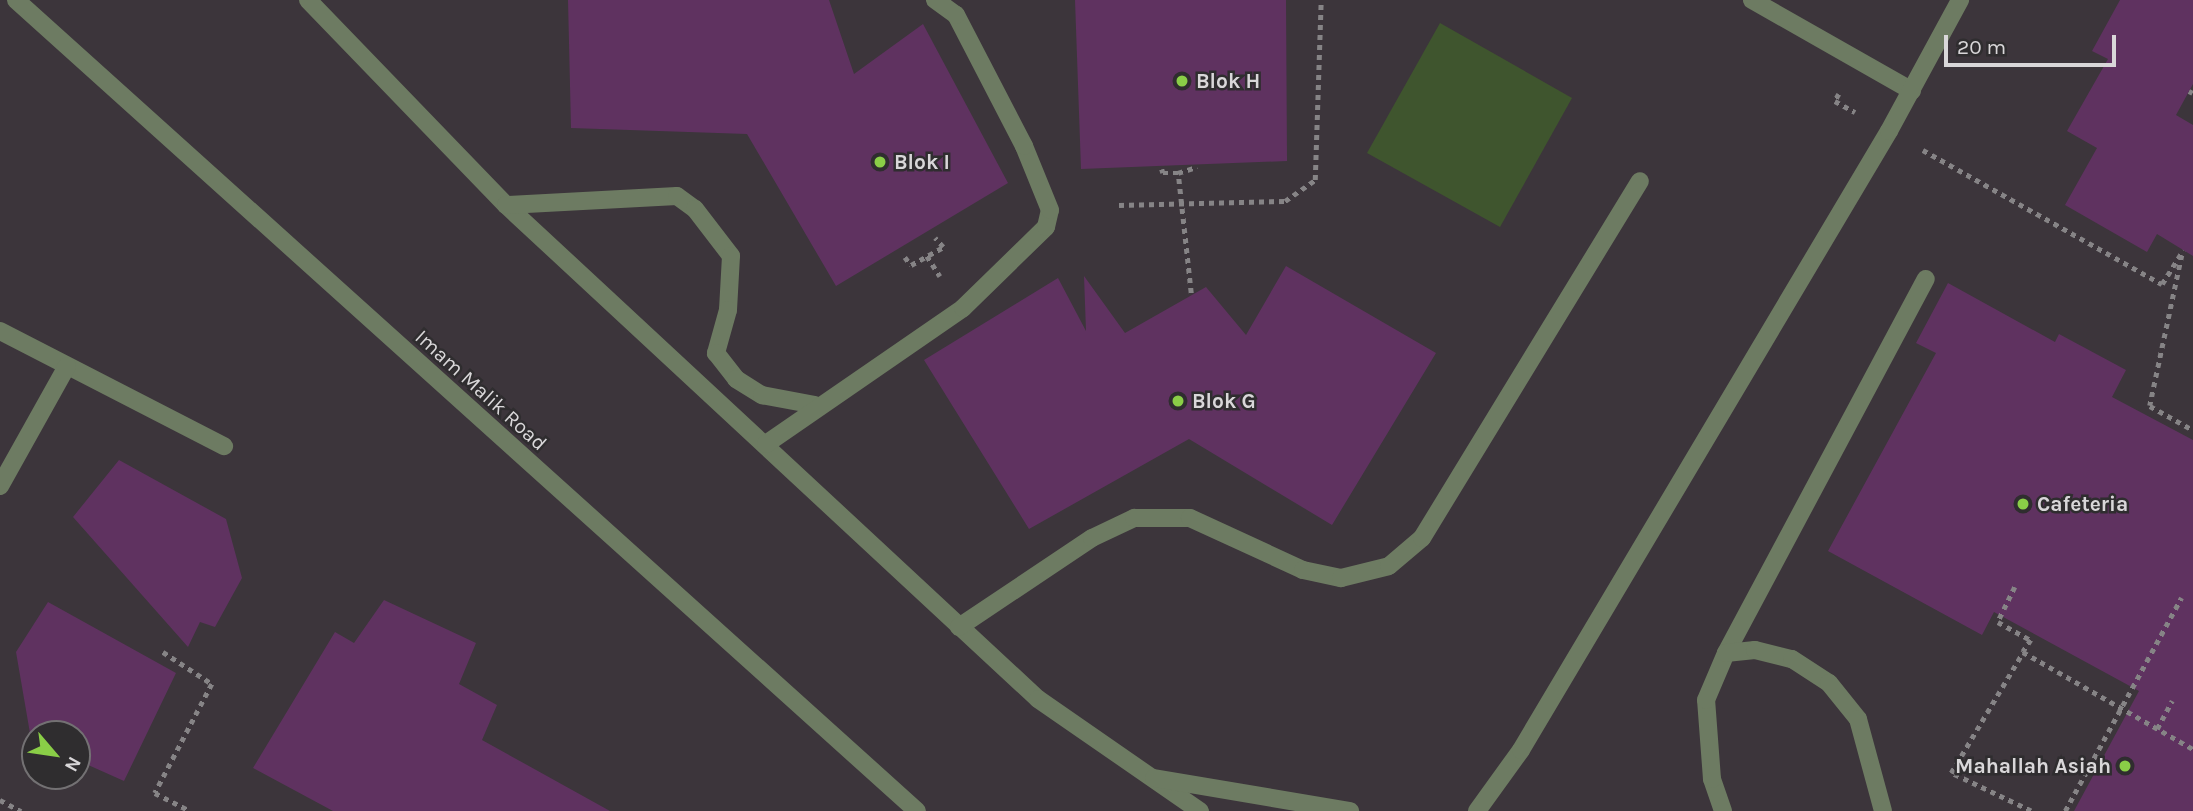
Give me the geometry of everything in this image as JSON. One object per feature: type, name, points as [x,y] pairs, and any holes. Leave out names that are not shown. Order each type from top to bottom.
[{"type":"lane","name":"Imam Malik Road","points":[[16,0],[916,811]]},
{"type":"lane","points":[[766,444],[815,405],[962,307],[1046,227],[1050,210],[1024,146],[956,15],[935,0]]},
{"type":"lane","points":[[1752,0],[1912,91]]},
{"type":"lane","points":[[1477,811],[1521,750],[1912,91],[1959,0]]},
{"type":"lane","points":[[313,1],[506,205],[766,444],[959,627],[1038,699],[1143,776],[1200,811]]},
{"type":"lane","points":[[959,627],[1092,537],[1134,518],[1190,518],[1303,570],[1341,578],[1389,566],[1422,538],[1640,181]]},
{"type":"lane","points":[[506,205],[677,196],[695,209],[731,256],[728,310],[716,353],[736,379],[762,395],[815,405]]},
{"type":"lane","points":[[1723,811],[1712,779],[1706,700],[1726,653],[1926,279]]},
{"type":"lane","points":[[0,331],[224,446]]},
{"type":"lane","points":[[0,486],[68,366]]},
{"type":"lane","points":[[1726,653],[1755,650],[1792,659],[1829,683],[1858,719],[1883,811]]},
{"type":"lane","points":[[1143,776],[1350,811]]},
{"type":"path","points":[[1119,205],[1285,201],[1315,180],[1321,0]]},
{"type":"path","points":[[1913,144],[2162,285],[2183,250],[2150,406],[2193,430]]},
{"type":"path","points":[[1162,169],[1163,173],[1178,173],[1197,167]]},
{"type":"path","points":[[1178,173],[1191,293]]},
{"type":"path","points":[[905,257],[911,265],[943,247],[935,238]]},
{"type":"path","points":[[2015,587],[1998,622],[2031,640],[1951,773],[2031,811]]},
{"type":"path","points":[[2065,811],[2181,598]]},
{"type":"path","points":[[163,652],[212,684],[155,793],[190,811]]},
{"type":"path","points":[[2022,652],[2193,749]]},
{"type":"path","points":[[2157,729],[2172,701]]},
{"type":"path","points":[[0,800],[21,811]]},
{"type":"shaded area","points":[[0,0],[2193,0],[2193,811],[0,811]]},
{"type":"green space","points":[[1440,23],[1572,98],[1500,227],[1367,153]]},
{"type":"building","name":"Blok I","points":[[568,0],[829,0],[854,74],[923,24],[1008,183],[836,286],[747,134],[571,128]]},
{"type":"building","name":"Blok H","points":[[1075,0],[1286,0],[1287,161],[1081,169]]},
{"type":"building","points":[[2120,0],[2193,0],[2193,84],[2176,115],[2193,125],[2193,256],[2157,234],[2147,252],[2065,205],[2097,148],[2067,131],[2108,59],[2092,51]]},
{"type":"building","name":"Blok G","points":[[1286,266],[1436,353],[1332,525],[1189,439],[1029,529],[924,360],[1058,278],[1086,331],[1084,276],[1125,333],[1206,287],[1246,335]]},
{"type":"building","name":"Cafeteria","points":[[1948,283],[2055,342],[2059,334],[2126,370],[2112,397],[2193,440],[2193,811],[2074,811],[2139,691],[1994,612],[1982,635],[1828,551],[1936,353],[1916,343]]},
{"type":"building","points":[[119,460],[226,519],[242,578],[215,627],[200,622],[188,647],[73,517]]},
{"type":"building","points":[[384,600],[476,643],[459,684],[497,705],[482,740],[610,811],[333,811],[253,768],[335,632],[354,643]]},
{"type":"building","points":[[48,602],[176,673],[124,781],[91,766],[91,720],[28,720],[16,652]]},
{"type":"place","name":"Blok H","points":[[1182,81]]},
{"type":"place","name":"Blok I","points":[[880,162]]},
{"type":"place","name":"Blok G","points":[[1178,401]]},
{"type":"place","name":"Cafeteria","points":[[2023,504]]},
{"type":"place","name":"Mahallah Asiah","points":[[2125,766]]}]
